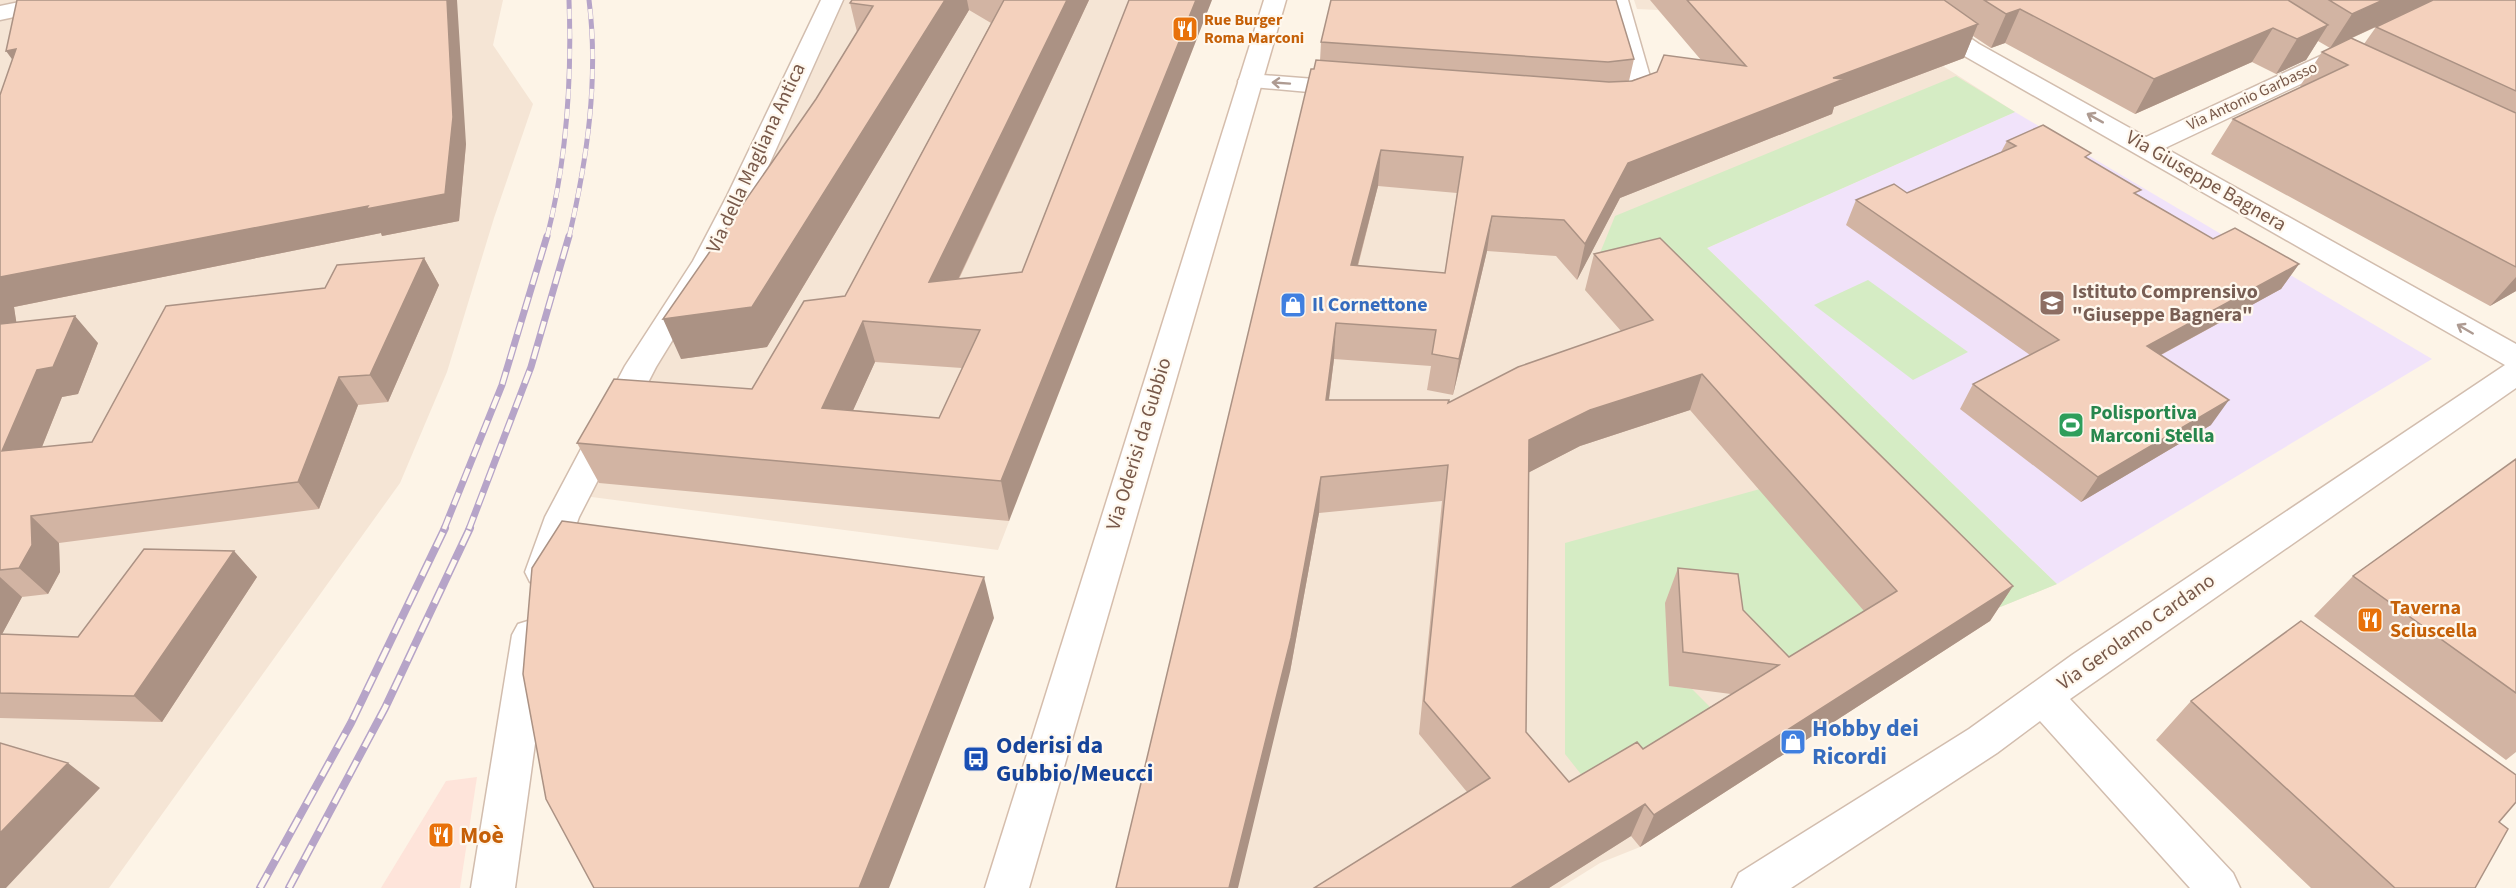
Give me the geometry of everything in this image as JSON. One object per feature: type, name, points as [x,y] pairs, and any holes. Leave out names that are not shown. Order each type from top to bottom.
[{"type":"street","points":[[0,13],[63,0]]},
{"type":"street","name":"Via della Magliana Antica","points":[[493,888],[536,603],[550,545],[562,517],[641,366],[708,261],[741,196],[831,0]]},
{"type":"street","name":"Via Oderisi da Gubbio","points":[[1007,888],[1098,580],[1275,0]]},
{"type":"street","points":[[1590,106],[1612,108],[1633,104],[1639,100],[1642,88],[1617,0]]},
{"type":"street","name":"Via Giuseppe Bagnera","points":[[1899,0],[1970,49],[2516,358]]},
{"type":"street","name":"Via Antonio Garbasso","points":[[2146,147],[2374,39]]},
{"type":"street","points":[[2301,44],[2359,76]]},
{"type":"street","points":[[1250,81],[1381,91]]},
{"type":"street","name":"Via Gerolamo Cardano","points":[[1754,888],[1983,741],[2043,697],[2516,373]]},
{"type":"street","points":[[2043,697],[2218,888]]},
{"type":"shaded area","points":[[0,0],[503,0],[493,45],[533,104],[494,218],[447,372],[400,483],[109,888],[0,888]]},
{"type":"shaded area","points":[[839,0],[1212,0],[998,550],[584,496]]},
{"type":"shaded area","points":[[1634,0],[1859,0],[1888,31],[2015,112],[1707,248],[2057,584],[1988,612],[1640,847],[1600,863],[1560,888],[1129,888],[1310,104],[1739,102],[1658,10],[1637,9]]},
{"type":"shaded area","name":"Istituto Comprensivo \"Giuseppe Bagnera\"","points":[[2015,112],[2432,359],[2057,584],[1707,248]]},
{"type":"shaded area","name":"Moè","points":[[477,777],[460,888],[381,888],[446,781]]},
{"type":"green space","points":[[1956,76],[2015,112],[1707,248],[2057,584],[1988,612],[1585,290],[1615,216]]},
{"type":"green space","points":[[1868,280],[1968,352],[1913,380],[1814,305]]},
{"type":"green space","points":[[1760,489],[1877,626],[1772,691],[1670,686],[1692,689],[1710,707],[1728,699],[1595,792],[1565,754],[1565,543]]},
{"type":"building","points":[[17,0],[447,0],[453,117],[445,194],[366,209],[368,206],[0,277],[0,95],[16,49],[6,51]]},
{"type":"building","points":[[852,0],[945,0],[752,307],[663,319],[816,99],[873,6],[850,3]]},
{"type":"building","points":[[1004,0],[1067,0],[929,282],[1022,272],[1129,0],[1196,0],[1001,481],[577,443],[614,379],[752,389],[804,301],[845,296]],"holes":[[[863,321],[980,330],[939,418],[822,408]]]},
{"type":"building","points":[[1331,0],[1616,0],[1634,59],[1608,62],[1321,42]]},
{"type":"building","points":[[1687,0],[1944,0],[1978,24],[1833,78],[1844,79],[1628,163],[1585,244],[1564,220],[1492,216],[1459,359],[1432,354],[1436,330],[1336,323],[1326,400],[1449,400],[1448,403],[1518,367],[1653,320],[1594,254],[1660,238],[2013,586],[1654,815],[1645,804],[1511,888],[1314,888],[1490,778],[1424,701],[1448,465],[1321,477],[1291,638],[1229,888],[1116,888],[1311,69],[1314,69],[1316,60],[1609,82],[1632,81],[1657,72],[1664,55],[1746,66]],"holes":[[[1381,150],[1463,157],[1445,273],[1351,265]],[[1702,374],[1897,591],[1789,657],[1743,610],[1738,574],[1678,568],[1683,652],[1779,665],[1643,749],[1637,742],[1569,782],[1526,732],[1529,440],[1590,410]]]},
{"type":"building","points":[[1984,0],[2288,0],[2328,25],[2297,39],[2273,28],[2154,79],[2020,9],[2006,14]]},
{"type":"building","points":[[2329,0],[2383,0],[2352,14]]},
{"type":"building","points":[[2433,0],[2516,0],[2516,91],[2376,27]]},
{"type":"building","points":[[2351,38],[2516,113],[2516,267],[2233,119],[2348,65],[2322,52]]},
{"type":"building","points":[[2043,125],[2091,153],[2085,157],[2141,190],[2134,193],[2213,239],[2235,228],[2299,264],[2147,346],[2229,400],[2098,477],[1973,384],[2059,340],[1856,200],[1894,184],[1907,193],[2016,146],[2007,141]]},
{"type":"building","points":[[424,258],[370,375],[339,377],[298,482],[31,516],[32,545],[19,568],[0,570],[0,324],[75,316],[53,367],[37,370],[2,451],[92,442],[166,306],[325,288],[337,265]]},
{"type":"building","points":[[2516,459],[2516,693],[2353,576]]},
{"type":"building","points":[[562,521],[984,577],[859,888],[594,888],[546,799],[523,674],[532,568]]},
{"type":"building","points":[[144,549],[234,551],[134,696],[0,693],[0,634],[78,637]]},
{"type":"building","points":[[2301,621],[2516,775],[2516,802],[2499,822],[2508,829],[2475,888],[2395,888],[2191,701]]},
{"type":"building","points":[[0,743],[68,763],[0,833]]},
{"type":"railway","points":[[547,237],[554,208],[567,119],[570,60],[569,0]]},
{"type":"railway","points":[[569,237],[586,149],[592,89],[592,30],[589,0]]},
{"type":"railway","points":[[444,529],[502,385],[547,236]]},
{"type":"railway","points":[[469,529],[531,367],[569,236]]},
{"type":"railway","points":[[260,888],[351,723],[445,528]]},
{"type":"railway","points":[[289,888],[385,708],[470,528]]},
{"type":"place","name":"Rue Burger Roma Marconi","points":[[1185,29]]},
{"type":"place","name":"Istituto Comprensivo \"Giuseppe Bagnera\"","points":[[2052,303]]},
{"type":"place","name":"Il Cornettone","points":[[1293,305]]},
{"type":"place","name":"Polisportiva Marconi Stella","points":[[2071,425]]},
{"type":"place","name":"Taverna Sciuscella","points":[[2370,620]]},
{"type":"place","name":"Hobby dei Ricordi","points":[[1793,742]]},
{"type":"place","name":"Oderisi da Gubbio/Meucci","points":[[976,759]]},
{"type":"place","name":"Moè","points":[[441,835]]}]
